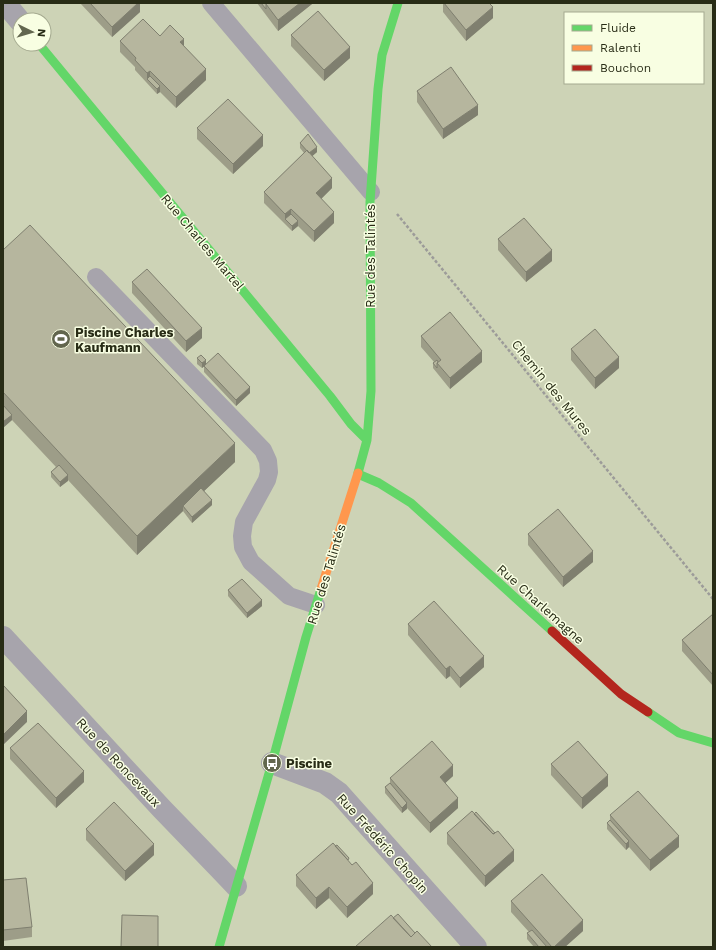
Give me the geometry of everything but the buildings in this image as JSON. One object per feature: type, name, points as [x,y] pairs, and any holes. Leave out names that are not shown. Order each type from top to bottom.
[{"type":"street","points":[[5,3],[12,12]]},
{"type":"street","name":"Rue des Talintés","points":[[219,947],[316,605],[358,474],[367,440],[371,391],[370,210],[378,89],[382,55],[398,3]]},
{"type":"street","name":"Rue Charles Martel","points":[[46,52],[330,396],[351,424],[367,440]]},
{"type":"street","name":"Rue Charlemagne","points":[[358,474],[372,478],[411,503],[621,694],[679,733],[713,743]]},
{"type":"street","name":"Rue de Roncevaux","points":[[3,637],[162,809],[236,886]]},
{"type":"street","name":"Rue Frédéric Chopin","points":[[272,764],[325,783],[339,793],[476,947]]},
{"type":"lane","name":"Rue des Talintés","points":[[211,3],[371,192]]},
{"type":"lane","points":[[96,277],[263,450],[268,461],[269,472],[267,480],[244,522],[242,536],[243,547],[251,562],[289,596],[316,605]]},
{"type":"path","name":"Chemin des Mures","points":[[371,192],[391,206],[713,599]]},
{"type":"traffic: fast","points":[[358,473],[367,440],[371,391],[370,202],[378,89],[382,55],[398,3]]},
{"type":"traffic: fast","points":[[46,52],[330,396],[351,424],[367,440]]},
{"type":"traffic: fast","points":[[358,474],[379,483],[411,503],[552,631]]},
{"type":"traffic: fast","points":[[219,947],[272,763],[306,637],[321,589]]},
{"type":"traffic: fast","points":[[648,712],[679,733],[713,743]]},
{"type":"traffic: slow","points":[[321,589],[358,473]]},
{"type":"traffic: jam","points":[[552,631],[621,694],[648,712]]},
{"type":"place","name":"Piscine Charles Kaufmann","points":[[61,339]]},
{"type":"place","name":"Piscine","points":[[272,763]]}]
